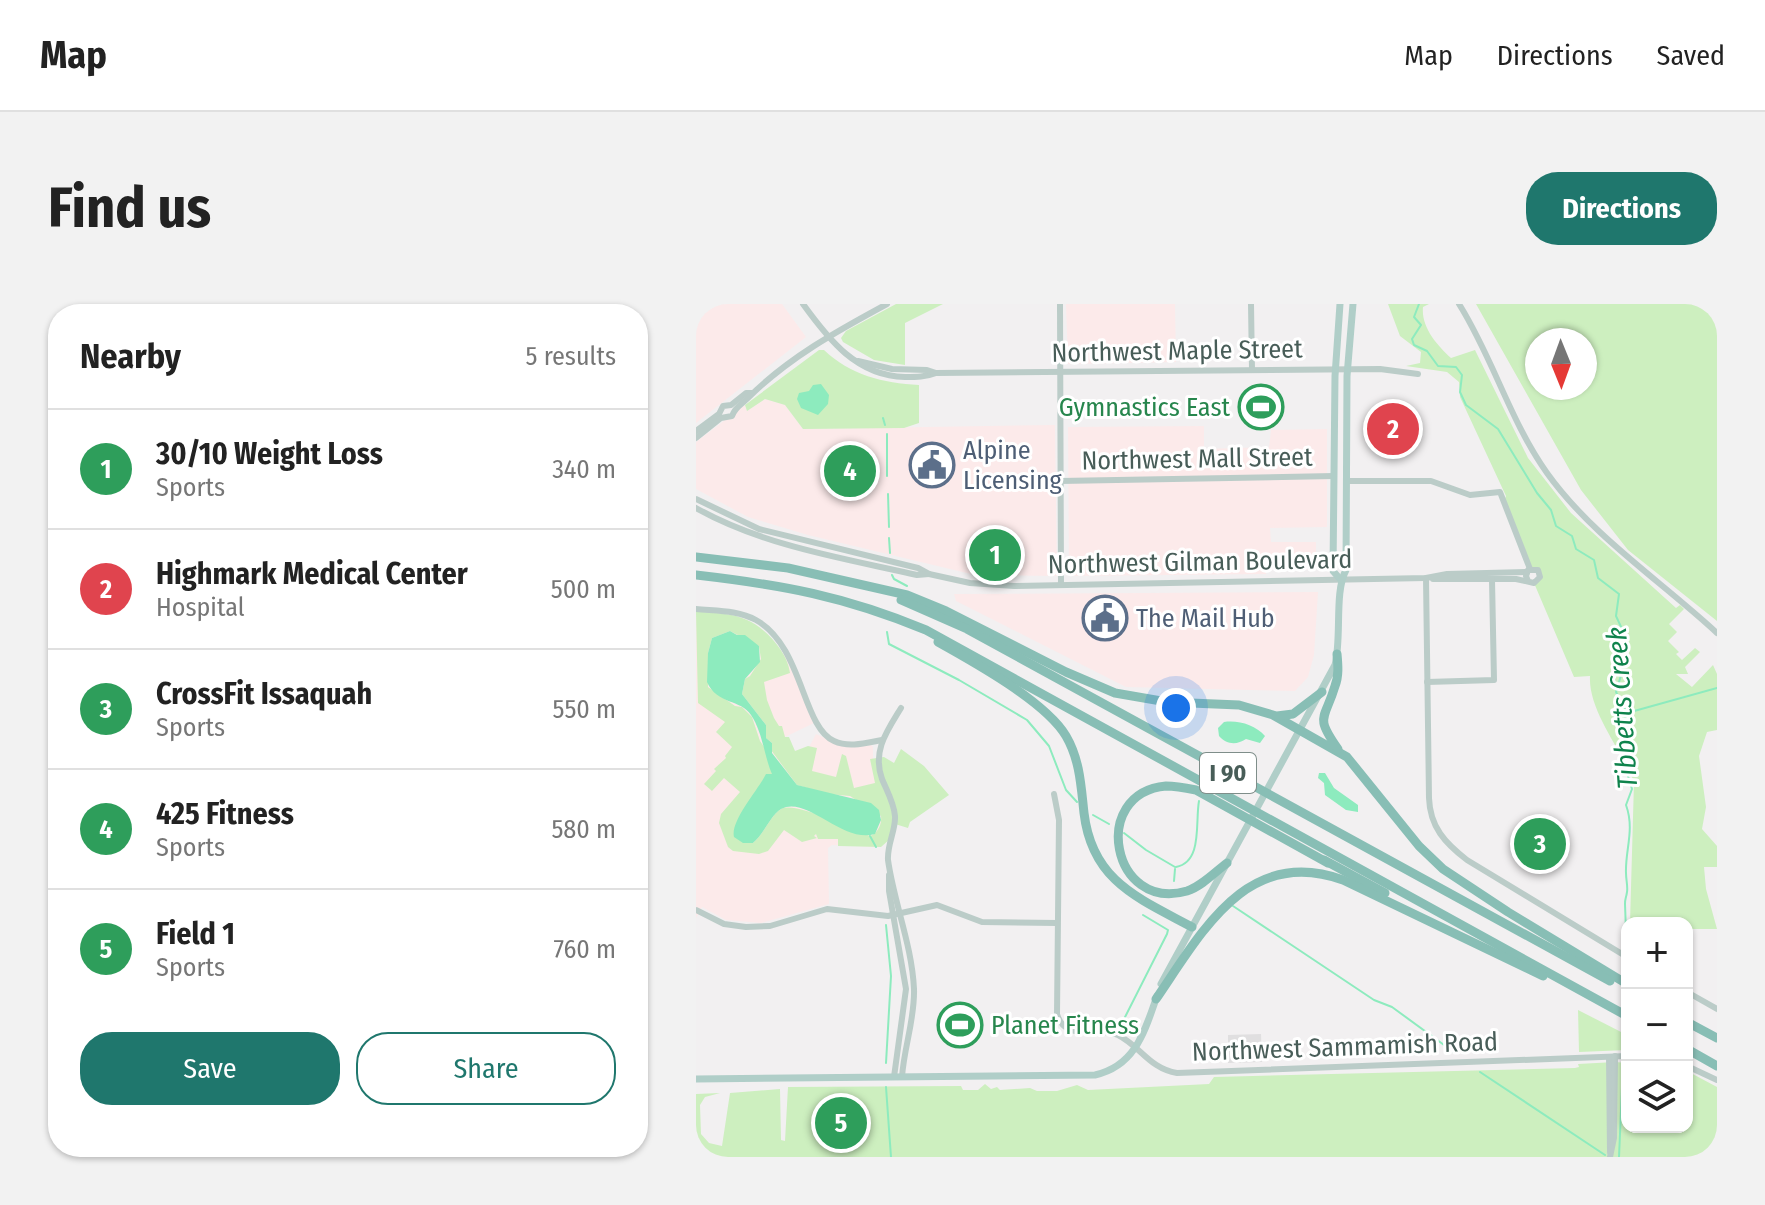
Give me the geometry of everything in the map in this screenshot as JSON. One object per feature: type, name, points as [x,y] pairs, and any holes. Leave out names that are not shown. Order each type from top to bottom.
[{"type":"highway","name":"I 90","points":[[696,557],[826,576],[897,598],[967,629],[1621,983]]},
{"type":"highway","name":"I 90","points":[[696,575],[803,589],[850,601],[954,644],[1621,1013]]},
{"type":"highway","points":[[826,576],[925,602],[1115,693],[1167,702],[1239,705],[1273,715],[1340,752],[1356,767],[1419,846],[1443,869],[1621,983]]},
{"type":"highway","points":[[894,617],[994,676],[1051,717],[1066,735],[1073,751],[1081,781],[1087,832],[1103,867],[1124,889],[1192,927]]},
{"type":"highway","points":[[1337,654],[1336,684],[1322,719],[1340,752]]},
{"type":"highway","points":[[1273,715],[1293,714],[1322,692]]},
{"type":"highway","points":[[1227,863],[1194,888],[1176,893],[1148,889],[1134,879],[1118,849],[1118,833],[1128,807],[1150,789],[1165,786],[1187,788],[1221,803],[1488,949]]},
{"type":"highway","points":[[1156,999],[1226,904],[1257,882],[1281,874],[1311,872],[1332,876],[1621,1014]]},
{"type":"highway","points":[[1693,1025],[1717,1038]]},
{"type":"highway","points":[[1693,1052],[1717,1066]]},
{"type":"main road","points":[[1340,304],[1335,369],[1333,571],[1341,580]]},
{"type":"main road","points":[[696,1079],[1083,1076],[1112,1070],[1135,1049],[1192,927],[1322,692],[1337,654],[1341,580],[1346,570],[1347,369],[1353,304]]},
{"type":"street","name":"Northwest Maple Street","points":[[803,304],[827,336],[864,368],[894,376],[1335,369],[1380,369],[1418,374]]},
{"type":"street","points":[[696,438],[723,414],[723,406],[732,407],[827,336],[887,304]]},
{"type":"street","points":[[1060,304],[1061,585]]},
{"type":"street","points":[[1251,304],[1252,370]]},
{"type":"street","points":[[1459,304],[1512,413],[1550,477],[1583,515],[1717,633]]},
{"type":"street","points":[[696,431],[723,414],[732,416],[732,407]]},
{"type":"street","name":"Northwest Mall Street","points":[[1060,481],[1334,476]]},
{"type":"street","name":"Northwest Mall Street","points":[[1346,481],[1431,481],[1470,495],[1500,492],[1528,570]]},
{"type":"street","name":"Northwest Gilman Boulevard","points":[[696,499],[751,527],[976,584],[1426,578],[1528,570]]},
{"type":"street","name":"Northwest Gilman Boulevard","points":[[696,508],[758,537],[917,575],[929,574]]},
{"type":"street","points":[[1528,570],[1538,570],[1540,577],[1537,582],[1528,581],[1528,570]]},
{"type":"street","points":[[1426,578],[1429,798],[1435,825],[1446,842],[1467,860],[1621,953]]},
{"type":"street","name":"Northwest Gilman Boulevard","points":[[1426,578],[1442,581],[1528,581]]},
{"type":"street","points":[[1427,682],[1494,680],[1492,580]]},
{"type":"street","points":[[696,609],[745,615],[774,635],[790,657],[824,735],[835,742],[850,745],[882,740]]},
{"type":"street","points":[[898,1077],[914,992],[890,872],[888,845],[895,813],[879,767],[882,740],[901,708]]},
{"type":"street","points":[[696,910],[724,924],[751,927],[770,926],[827,909],[897,915],[937,905],[980,922],[1057,923],[1059,820],[1054,794]]},
{"type":"street","name":"Northwest Sammamish Road","points":[[1057,923],[1057,1014],[1060,1021],[1074,1032],[1118,1035],[1159,1068],[1177,1073],[1618,1056]]},
{"type":"street","points":[[1693,995],[1717,1009]]},
{"type":"street","points":[[1610,1154],[1614,1138],[1618,1056]]},
{"type":"street","points":[[1693,1069],[1717,1080]]},
{"type":"shaded area","points":[[696,304],[782,304],[806,337],[696,423]]},
{"type":"shaded area","points":[[896,304],[943,304],[905,323],[905,365],[874,360],[843,342],[841,338],[846,331]]},
{"type":"shaded area","points":[[1066,304],[1175,304],[1176,362],[1068,364]]},
{"type":"shaded area","points":[[1388,304],[1429,304],[1423,307],[1423,314],[1431,335],[1451,358],[1475,350],[1528,458],[1571,513],[1676,608],[1680,605],[1684,609],[1669,624],[1677,632],[1668,641],[1682,660],[1695,648],[1700,652],[1685,667],[1688,674],[1676,674],[1692,687],[1713,665],[1717,674],[1717,730],[1707,732],[1699,756],[1706,807],[1702,829],[1717,846],[1717,867],[1704,867],[1706,889],[1717,929],[1693,929],[1693,917],[1630,917],[1634,782],[1594,703],[1590,676],[1574,677],[1534,583],[1541,575],[1530,569],[1504,501],[1506,496],[1460,397],[1459,382],[1447,372],[1406,366],[1420,363],[1421,352],[1400,336]]},
{"type":"shaded area","points":[[1476,304],[1717,304],[1717,621],[1628,550],[1581,490],[1530,400],[1597,400],[1597,328],[1525,328],[1525,391]]},
{"type":"shaded area","points":[[819,350],[824,350],[856,372],[919,385],[919,423],[904,428],[803,429],[785,405],[765,399],[747,411],[745,405]]},
{"type":"shaded area","points":[[821,384],[829,395],[828,404],[818,415],[801,408],[797,399],[799,393]]},
{"type":"shaded area","points":[[765,399],[785,405],[803,429],[1055,425],[1057,576],[975,575],[808,535],[748,517],[696,489],[696,442],[745,405],[747,411]]},
{"type":"shaded area","points":[[1204,426],[1204,449],[1269,447],[1271,430],[1327,429],[1327,527],[1270,528],[1271,542],[1316,542],[1316,570],[1266,570],[1266,574],[1069,576],[1068,427]]},
{"type":"shaded area","points":[[1318,592],[1314,655],[1308,677],[1295,691],[1126,687],[956,601],[954,594]]},
{"type":"shaded area","points":[[696,611],[745,619],[761,629],[788,659],[814,723],[785,737],[789,753],[807,751],[816,734],[842,746],[870,744],[873,747],[873,767],[889,812],[883,844],[881,847],[832,845],[828,848],[829,904],[761,923],[726,920],[702,907],[696,918]]},
{"type":"shaded area","points":[[696,612],[722,613],[741,618],[768,635],[785,657],[790,673],[764,682],[767,700],[774,718],[782,726],[785,737],[789,737],[795,751],[808,746],[817,748],[812,771],[836,777],[842,754],[846,756],[854,788],[875,783],[870,759],[884,757],[894,763],[901,749],[924,766],[949,795],[910,822],[908,828],[895,824],[890,839],[881,847],[838,846],[838,839],[818,839],[816,834],[814,836],[817,838],[802,842],[784,830],[768,851],[759,854],[733,851],[728,847],[719,823],[721,814],[740,792],[724,778],[712,791],[704,784],[732,747],[716,732],[725,722],[698,703]],"holes":[[[730,631],[759,646],[761,659],[745,679],[742,694],[766,725],[766,738],[772,743],[771,750],[797,785],[828,794],[850,796],[881,816],[879,828],[873,835],[811,812],[788,808],[777,812],[753,843],[744,809],[763,782],[773,775],[767,751],[752,717],[742,707],[735,706],[708,687],[708,653],[712,638]]]},
{"type":"shaded area","points":[[730,631],[745,635],[759,646],[760,662],[745,679],[742,694],[766,725],[766,738],[772,743],[772,753],[797,785],[871,803],[879,810],[881,820],[875,834],[850,832],[814,813],[791,806],[777,812],[753,843],[743,843],[734,837],[736,823],[746,806],[766,774],[772,774],[751,715],[741,706],[717,695],[707,682],[712,638]]},
{"type":"shaded area","points":[[1224,722],[1246,724],[1265,736],[1260,743],[1246,739],[1229,742],[1219,736],[1218,728]]},
{"type":"shaded area","points":[[1319,773],[1325,773],[1334,788],[1358,805],[1358,812],[1346,810],[1325,795]]},
{"type":"shaded area","points":[[1578,1010],[1621,1032],[1621,1050],[1579,1052]]},
{"type":"shaded area","points":[[1261,1034],[1262,1062],[1228,1063],[1228,1035]]},
{"type":"shaded area","points":[[1621,1062],[1621,1133],[1693,1133],[1693,1074],[1717,1087],[1717,1157],[696,1157],[696,1094],[720,1093],[705,1097],[700,1105],[701,1134],[709,1143],[722,1146],[730,1093],[780,1089],[781,1140],[785,1141],[788,1087],[961,1086],[963,1090],[978,1090],[985,1084],[991,1089],[997,1087],[1000,1090],[1030,1088],[1057,1091],[1077,1085],[1088,1090],[1209,1084],[1214,1077],[1575,1068],[1579,1067],[1578,1064]]},
{"type":"waterway","name":"Tibbetts Creek","points":[[1419,304],[1414,317],[1421,325],[1412,339],[1414,345],[1427,351],[1438,366],[1456,367],[1462,375],[1460,392],[1466,405],[1498,429],[1537,493],[1551,510],[1556,526],[1572,536],[1576,549],[1594,560],[1598,578],[1619,594],[1616,616],[1622,629],[1618,642],[1623,655],[1616,692],[1627,713],[1621,728],[1622,757],[1632,789],[1626,805],[1630,831],[1625,917]]},
{"type":"waterway","points":[[883,418],[885,425]]},
{"type":"waterway","points":[[887,434],[887,476]]},
{"type":"waterway","points":[[888,494],[889,527]]},
{"type":"waterway","points":[[889,538],[890,553]]},
{"type":"waterway","points":[[892,575],[907,586]]},
{"type":"waterway","points":[[887,632],[889,644],[1027,720],[1049,746],[1066,790],[1077,802]]},
{"type":"waterway","points":[[1627,713],[1717,688]]},
{"type":"waterway","points":[[1176,867],[1185,864],[1194,849],[1199,801]]},
{"type":"waterway","points":[[1093,815],[1109,824]]},
{"type":"waterway","points":[[1124,833],[1175,867]]},
{"type":"waterway","points":[[870,836],[876,847]]},
{"type":"waterway","points":[[1174,881],[1175,869]]},
{"type":"waterway","points":[[1233,906],[1374,1000],[1392,1007],[1455,1053]]},
{"type":"waterway","points":[[1121,1025],[1168,930],[1143,915]]},
{"type":"waterway","points":[[886,925],[891,976],[886,1063]]},
{"type":"waterway","name":"Tibbetts Creek","points":[[1619,1157],[1623,1061]]},
{"type":"waterway","points":[[1480,1072],[1605,1155]]},
{"type":"waterway","points":[[886,1087],[891,1157]]},
{"type":"place","name":"Gymnastics East","points":[[1261,407]]},
{"type":"place","name":"Highmark Medical Center","points":[[1393,429]]},
{"type":"place","name":"Alpine Licensing","points":[[932,465]]},
{"type":"place","name":"425 Fitness","points":[[850,471]]},
{"type":"place","name":"30/10 Weight Loss","points":[[995,555]]},
{"type":"place","name":"The Mail Hub","points":[[1105,618]]},
{"type":"place","name":"CrossFit Issaquah","points":[[1540,844]]},
{"type":"place","name":"Planet Fitness","points":[[960,1025]]},
{"type":"place","name":"Field 1","points":[[841,1123]]}]
